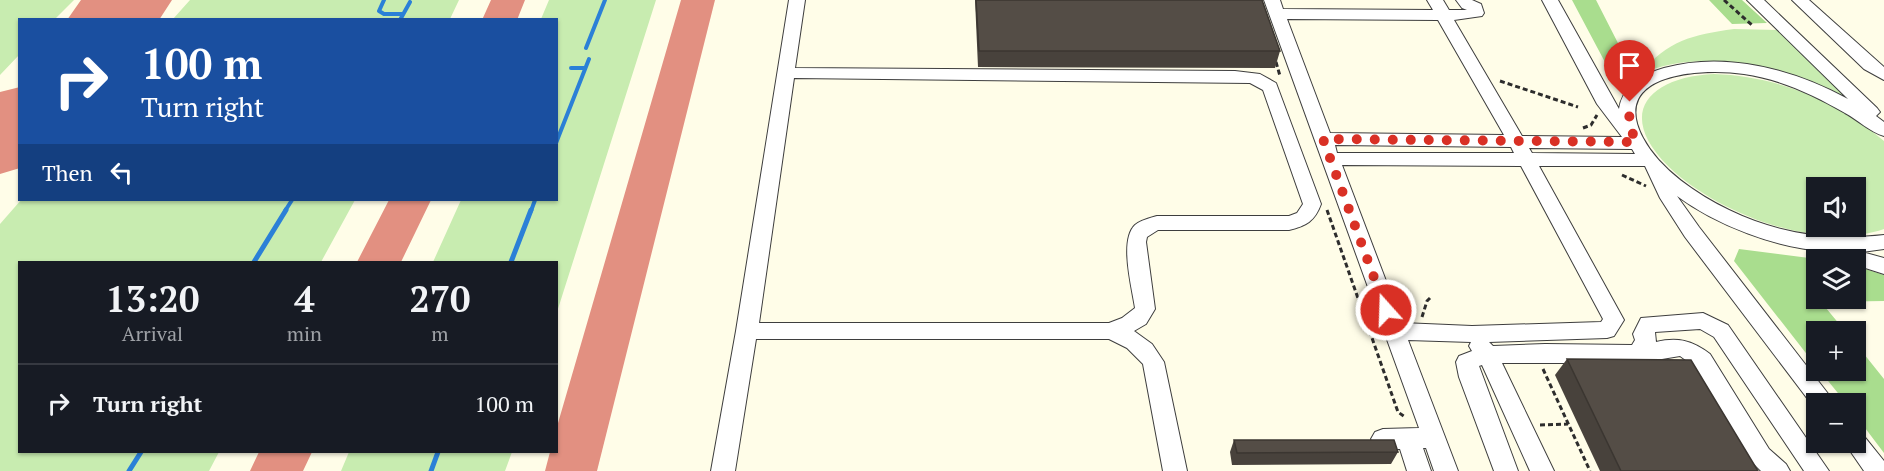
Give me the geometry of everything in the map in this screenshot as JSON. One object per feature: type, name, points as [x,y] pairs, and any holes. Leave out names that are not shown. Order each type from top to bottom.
[{"type":"street","points":[[723,471],[747,331],[796,0]]},
{"type":"street","points":[[1550,0],[1606,104],[1649,161],[1669,198],[1692,232],[1816,393]]},
{"type":"street","points":[[1755,0],[1848,88],[1884,129]]},
{"type":"street","points":[[1800,0],[1884,75]]},
{"type":"street","points":[[1446,471],[1276,13],[1422,26],[1441,13],[1473,15],[1478,12],[1470,4]]},
{"type":"street","points":[[1394,331],[1472,334],[1607,330],[1612,326],[1614,320],[1516,140],[1441,13]]},
{"type":"street","points":[[1636,142],[1628,116],[1630,102],[1636,90],[1646,81],[1660,74],[1697,67],[1742,69],[1798,83],[1840,102],[1884,129]]},
{"type":"street","points":[[747,331],[1109,331],[1137,320],[1145,309],[1136,242],[1137,235],[1148,226],[1157,223],[1298,222],[1306,216],[1312,204],[1270,87],[1254,78],[786,73]]},
{"type":"street","points":[[1848,88],[1884,107]]},
{"type":"street","points":[[1323,139],[1636,142]]},
{"type":"street","points":[[1331,159],[1526,158],[1649,161],[1680,188],[1719,212],[1753,227],[1884,266]]},
{"type":"street","points":[[1802,241],[1848,246],[1884,242]]},
{"type":"street","points":[[1638,354],[1646,340],[1644,334],[1648,324],[1703,321],[1713,325],[1721,331],[1741,359],[1817,471]]},
{"type":"street","points":[[1109,331],[1135,340],[1144,348],[1153,362],[1174,471]]},
{"type":"street","points":[[1472,334],[1488,355],[1542,471]]},
{"type":"street","points":[[1506,471],[1467,366],[1470,359],[1488,355],[1638,354],[1668,348],[1686,349],[1702,360],[1761,456],[1778,471]]},
{"type":"street","points":[[1407,438],[1419,471]]},
{"type":"street","points":[[1383,439],[1433,438]]},
{"type":"street","points":[[1864,453],[1878,471]]},
{"type":"path","points":[[1724,0],[1754,26]]},
{"type":"path","points":[[1479,78],[1532,90],[1578,107]]},
{"type":"path","points":[[1578,130],[1591,125],[1597,112]]},
{"type":"path","points":[[1535,354],[1590,471]]},
{"type":"path","points":[[1522,425],[1568,424]]},
{"type":"green space","points":[[0,0],[74,0],[56,18],[18,18],[18,56],[0,75]]},
{"type":"green space","points":[[190,0],[459,0],[450,18],[174,18]]},
{"type":"green space","points":[[549,0],[656,0],[558,309],[558,261],[433,261],[461,201],[558,201],[558,18],[541,18]]},
{"type":"green space","points":[[1572,0],[1596,0],[1620,47],[1615,81]]},
{"type":"green space","points":[[1709,0],[1742,0],[1767,23],[1732,24]]},
{"type":"green space","points":[[1734,29],[1778,30],[1857,104],[1740,64],[1715,61],[1677,63],[1640,74],[1671,46],[1693,37]]},
{"type":"green space","points":[[1714,74],[1783,85],[1826,102],[1866,126],[1884,141],[1884,229],[1866,233],[1866,177],[1806,177],[1806,233],[1770,224],[1741,213],[1714,200],[1690,184],[1669,167],[1653,148],[1644,131],[1642,115],[1646,102],[1657,91],[1672,82]]},
{"type":"green space","points":[[20,201],[354,201],[322,261],[18,261],[18,453],[218,453],[209,471],[0,471],[0,224]]},
{"type":"green space","points":[[1739,249],[1806,258],[1806,309],[1827,309],[1837,321],[1806,321],[1806,353],[1734,261]]},
{"type":"green space","points":[[1866,269],[1884,275],[1884,301],[1866,301]]},
{"type":"green space","points":[[1866,356],[1884,379],[1884,453],[1866,429],[1866,393],[1838,393],[1828,381],[1866,381]]},
{"type":"green space","points":[[349,453],[512,453],[505,471],[341,471]]},
{"type":"building","points":[[976,0],[1262,0],[1280,51],[979,51]]},
{"type":"building","points":[[1567,359],[1691,360],[1758,471],[1621,471]]},
{"type":"building","points":[[1234,440],[1394,440],[1398,452],[1237,453]]},
{"type":"waterway","points":[[384,0],[379,11],[384,14],[403,14]]},
{"type":"waterway","points":[[586,48],[605,0]]},
{"type":"waterway","points":[[401,18],[410,2]]},
{"type":"waterway","points":[[558,138],[589,59]]},
{"type":"waterway","points":[[571,68],[585,68]]},
{"type":"waterway","points":[[285,211],[291,201]]},
{"type":"waterway","points":[[531,211],[535,201]]},
{"type":"waterway","points":[[255,261],[286,210]]},
{"type":"waterway","points":[[511,261],[531,210]]},
{"type":"waterway","points":[[129,471],[140,453]]},
{"type":"waterway","points":[[431,471],[438,453]]},
{"type":"taxiway","points":[[500,18],[508,0]]},
{"type":"taxiway","points":[[571,471],[698,0]]},
{"type":"taxiway","points":[[380,261],[410,201]]},
{"type":"taxiway","points":[[276,471],[285,453]]},
{"type":"runway","points":[[113,18],[129,0]]},
{"type":"runway","points":[[0,140],[18,121]]},
{"type":"route","points":[[1386,310],[1323,139],[1636,142],[1629,124],[1630,102]]}]
